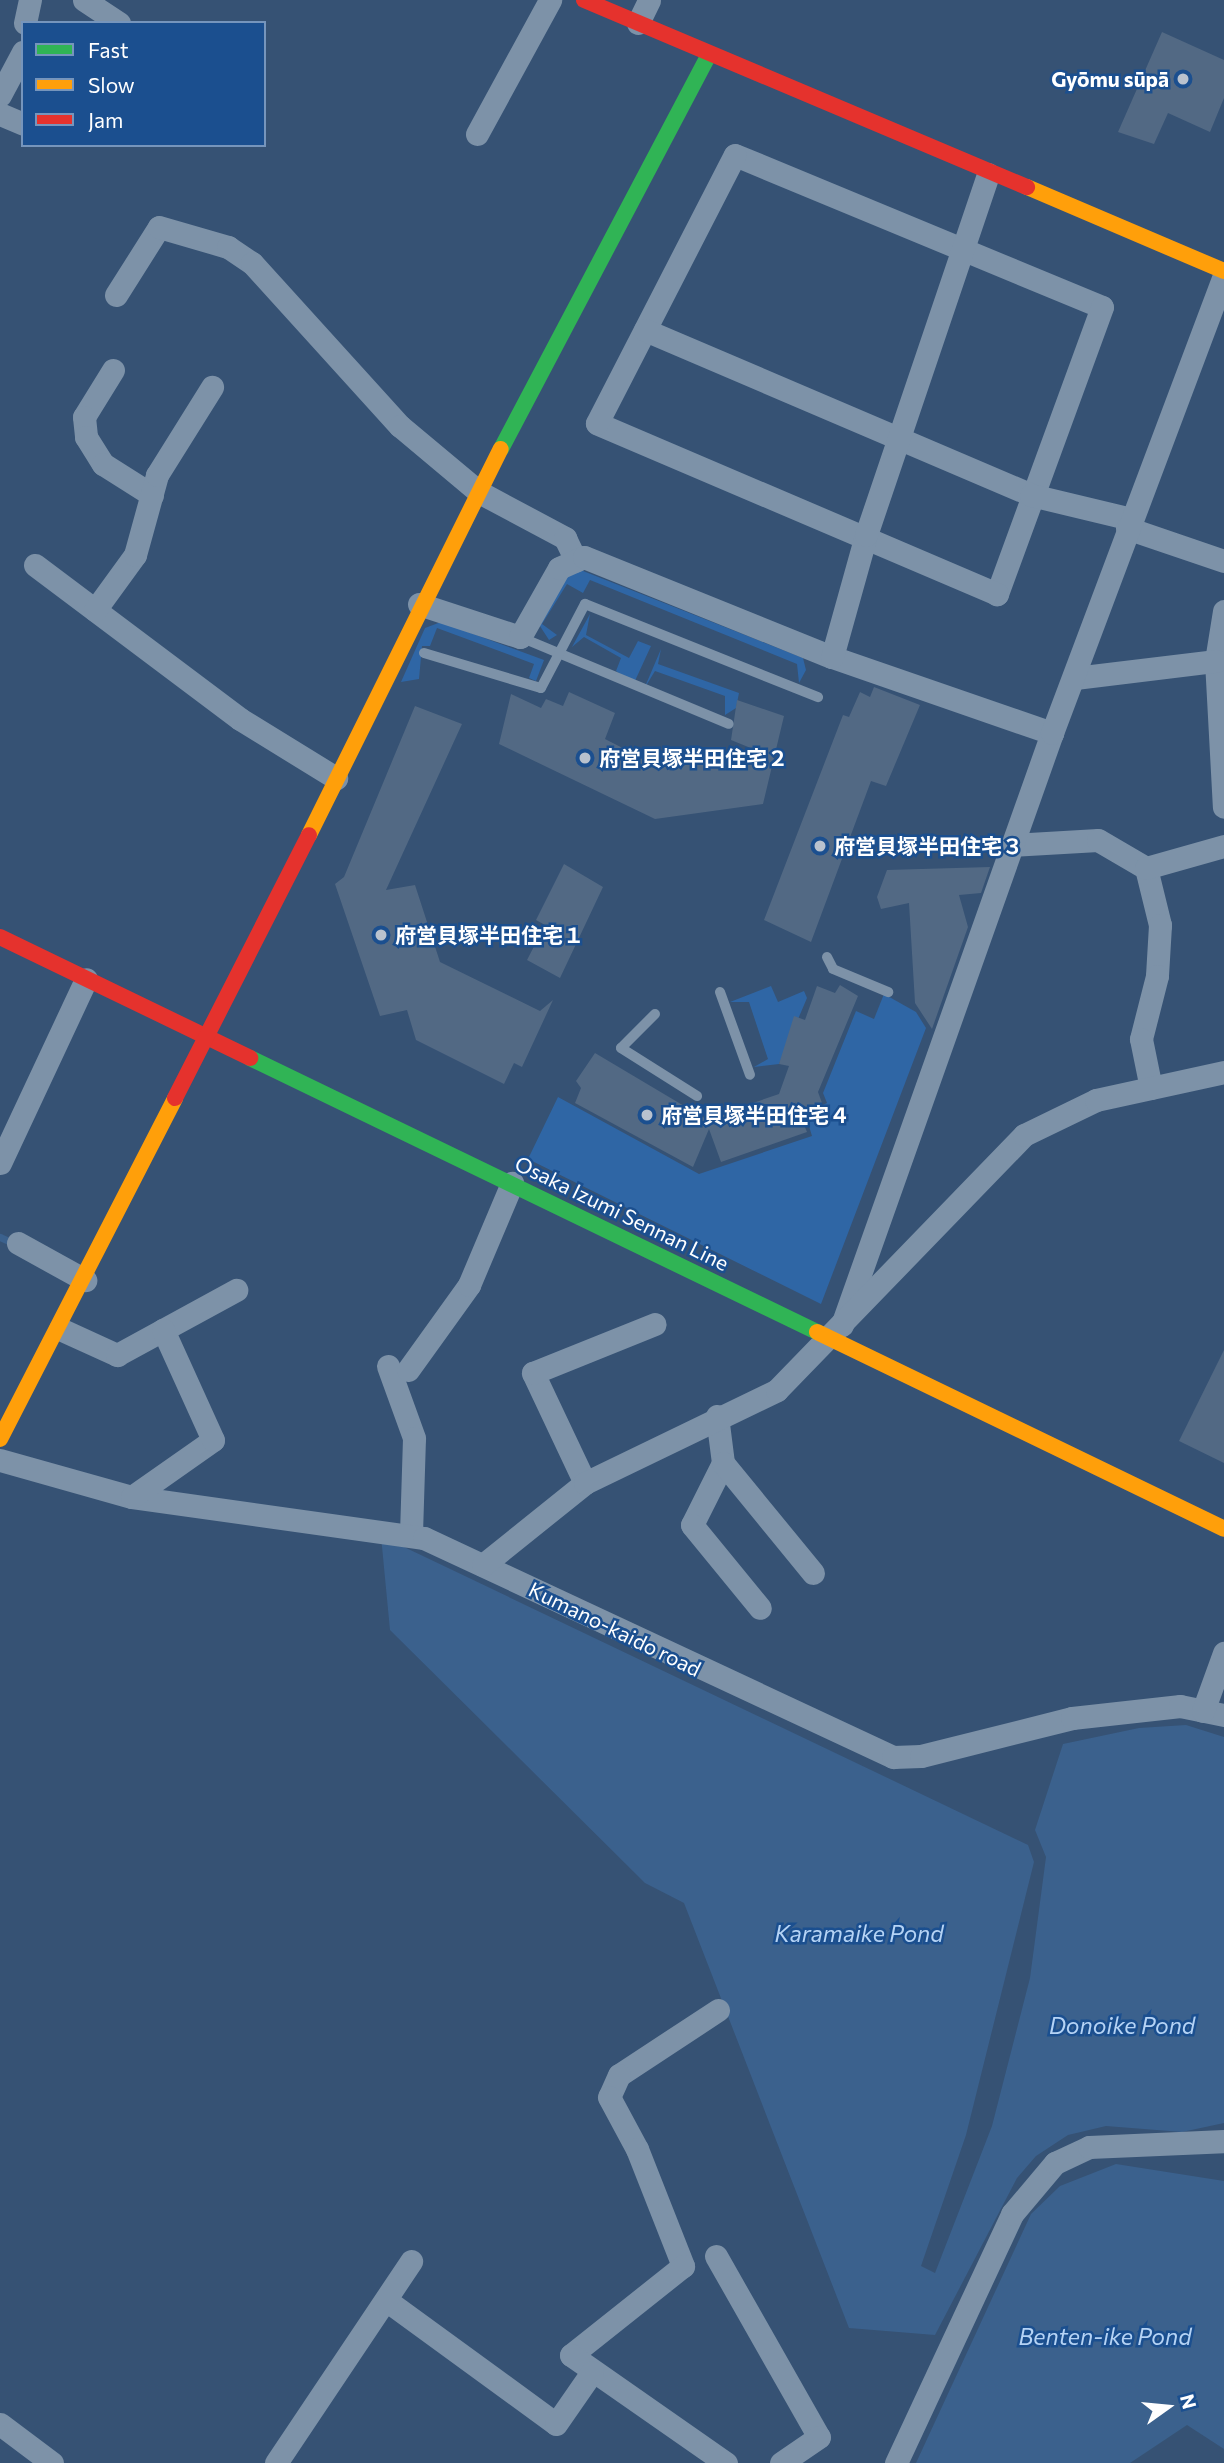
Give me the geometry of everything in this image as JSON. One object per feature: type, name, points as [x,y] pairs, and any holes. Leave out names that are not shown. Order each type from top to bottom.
[{"type":"street","points":[[25,21],[30,0]]},
{"type":"street","points":[[84,0],[116,21]]},
{"type":"street","points":[[477,134],[550,0]]},
{"type":"street","points":[[583,0],[1224,273],[1129,524],[1075,678],[1052,733],[836,1332]]},
{"type":"street","points":[[638,23],[649,0]]},
{"type":"street","points":[[0,1440],[85,1280],[336,778],[419,604],[709,54]]},
{"type":"street","points":[[0,95],[21,56]]},
{"type":"street","points":[[0,114],[21,123]]},
{"type":"street","points":[[735,155],[961,250],[1102,307],[996,594],[866,535],[597,423],[735,155]]},
{"type":"street","points":[[832,657],[866,535],[989,174]]},
{"type":"street","points":[[116,295],[159,227],[228,247],[252,263],[400,426],[479,492],[565,538],[576,561]]},
{"type":"street","points":[[645,330],[1031,495],[1129,524],[1224,561]]},
{"type":"street","points":[[113,370],[84,417],[86,437],[103,464],[152,495]]},
{"type":"street","points":[[95,610],[119,585],[135,555],[157,475],[212,387]]},
{"type":"street","points":[[419,604],[520,637],[559,568],[584,557],[832,657],[1052,733]]},
{"type":"street","points":[[35,565],[240,719],[336,778]]},
{"type":"street","points":[[1224,611],[1221,646],[1224,807]]},
{"type":"street","points":[[1075,678],[1221,646]]},
{"type":"street","points":[[1012,845],[1098,840],[1146,868],[1160,925],[1157,976],[1141,1039],[1152,1088]]},
{"type":"street","points":[[1146,868],[1224,846]]},
{"type":"street","name":"Osaka Izumi Sennan Line","points":[[0,937],[513,1183],[836,1332],[1224,1529]]},
{"type":"street","points":[[0,1163],[9,1118],[86,979]]},
{"type":"street","points":[[483,1565],[585,1483],[717,1416],[777,1390],[1024,1135],[1096,1100],[1224,1072]]},
{"type":"street","points":[[411,1535],[414,1438],[398,1368],[469,1285],[513,1183]]},
{"type":"street","points":[[18,1243],[85,1280]]},
{"type":"street","points":[[60,1329],[117,1355],[236,1290]]},
{"type":"street","points":[[585,1483],[533,1373],[655,1324]]},
{"type":"street","points":[[132,1497],[213,1440],[163,1330]]},
{"type":"street","points":[[717,1416],[723,1463],[813,1573]]},
{"type":"street","name":"Kumano-kaido road","points":[[0,1460],[132,1497],[411,1535],[483,1565],[893,1756],[921,1756],[1072,1718],[1180,1706],[1213,1713]]},
{"type":"street","points":[[723,1463],[692,1525],[760,1608]]},
{"type":"street","points":[[1213,1713],[1224,1653]]},
{"type":"street","points":[[718,2010],[619,2075],[609,2097],[638,2149],[683,2266],[571,2355],[726,2463]]},
{"type":"street","points":[[896,2463],[1012,2214],[1055,2163],[1089,2147],[1224,2141]]},
{"type":"street","points":[[716,2256],[819,2437],[781,2463]]},
{"type":"street","points":[[275,2463],[411,2261]]},
{"type":"street","points":[[386,2300],[556,2424],[592,2372]]},
{"type":"street","points":[[0,2424],[52,2463]]},
{"type":"lane","points":[[424,653],[541,688],[585,604],[818,697]]},
{"type":"lane","points":[[520,637],[729,724]]},
{"type":"lane","points":[[827,957],[833,968],[888,992]]},
{"type":"lane","points":[[720,992],[750,1075]]},
{"type":"lane","points":[[655,1014],[621,1048],[698,1096]]},
{"type":"shaded area","points":[[578,569],[803,658],[806,670],[799,683],[797,664],[590,580],[583,593],[567,584],[542,624],[557,635],[549,640],[538,623],[566,574]]},
{"type":"shaded area","points":[[590,614],[586,635],[629,658],[638,641],[651,646],[634,683],[616,671],[621,658],[584,637],[572,647]]},
{"type":"shaded area","points":[[441,622],[544,660],[536,681],[529,678],[534,664],[437,628],[430,646],[422,646],[419,679],[401,682],[425,628]]},
{"type":"shaded area","points":[[661,649],[658,664],[739,693],[736,708],[725,715],[725,696],[655,671],[644,689]]},
{"type":"shaded area","points":[[771,986],[778,1002],[804,991],[807,998],[779,1064],[754,1067],[768,1059],[749,1002],[730,1002]]},
{"type":"shaded area","points":[[884,994],[916,1012],[926,1028],[821,1304],[528,1159],[558,1097],[699,1174],[812,1136],[805,1113],[827,1103],[823,1093],[856,1011],[874,1019]]},
{"type":"water","name":"Karamaike Pond","points":[[381,1536],[1028,1845],[1034,1862],[966,2135],[921,2266],[935,2273],[992,2126],[1030,1978],[1046,1857],[1035,1830],[1063,1744],[1139,1728],[1186,1725],[1224,1737],[1224,2123],[1182,2132],[1106,2126],[1068,2135],[1036,2156],[1017,2178],[935,2335],[849,2328],[684,1903],[645,1883],[390,1630]]},
{"type":"water","name":"Benten-ike Pond","points":[[1116,2164],[1224,2181],[1224,2449],[1187,2425],[1130,2463],[916,2463],[1031,2214],[1060,2186]]},
{"type":"building","name":"Gyōmu sūpā","points":[[1162,32],[1224,60],[1224,98],[1210,132],[1168,113],[1154,144],[1118,132]]},
{"type":"building","name":"府営貝塚半田住宅３","points":[[874,687],[920,705],[886,786],[871,781],[811,942],[764,920],[843,715],[849,717],[860,692],[870,697]]},
{"type":"building","name":"府営貝塚半田住宅２","points":[[569,692],[615,713],[605,739],[652,763],[763,753],[731,740],[737,700],[784,716],[763,804],[655,819],[499,744],[511,694],[541,708],[546,699],[563,706]]},
{"type":"building","name":"府営貝塚半田住宅１","points":[[415,706],[462,724],[386,890],[415,885],[440,962],[540,1011],[553,1000],[522,1067],[514,1063],[504,1084],[416,1040],[407,1010],[380,1016],[335,884],[344,877]]},
{"type":"building","points":[[564,864],[603,887],[560,978],[527,960],[545,925],[536,920]]},
{"type":"building","points":[[990,867],[981,893],[959,895],[968,927],[932,1029],[915,1003],[909,903],[881,909],[877,897],[887,870]]},
{"type":"building","name":"府営貝塚半田住宅４","points":[[840,985],[858,996],[818,1092],[822,1103],[798,1110],[807,1132],[721,1162],[709,1129],[693,1167],[575,1103],[581,1088],[576,1081],[595,1053],[706,1119],[779,1094],[789,1066],[779,1064],[794,1016],[805,1020],[817,986],[835,993]]},
{"type":"building","points":[[1224,1350],[1224,1463],[1179,1441]]},
{"type":"waterway","points":[[0,1237],[15,1244]]},
{"type":"traffic: fast","points":[[501,449],[709,54]]},
{"type":"traffic: fast","points":[[250,1058],[817,1332]]},
{"type":"traffic: slow","points":[[1027,187],[1224,271]]},
{"type":"traffic: slow","points":[[309,835],[501,449]]},
{"type":"traffic: slow","points":[[0,1439],[175,1098]]},
{"type":"traffic: slow","points":[[817,1332],[1224,1529]]},
{"type":"traffic: jam","points":[[584,0],[1027,187]]},
{"type":"traffic: jam","points":[[175,1098],[309,835]]},
{"type":"traffic: jam","points":[[0,937],[250,1058]]},
{"type":"place","name":"Gyōmu sūpā","points":[[1183,79]]},
{"type":"place","name":"府営貝塚半田住宅２","points":[[585,758]]},
{"type":"place","name":"府営貝塚半田住宅３","points":[[820,846]]},
{"type":"place","name":"府営貝塚半田住宅１","points":[[381,935]]},
{"type":"place","name":"府営貝塚半田住宅４","points":[[647,1115]]},
{"type":"water label","name":"Donoike Pond","points":[[1122,2025]]}]
